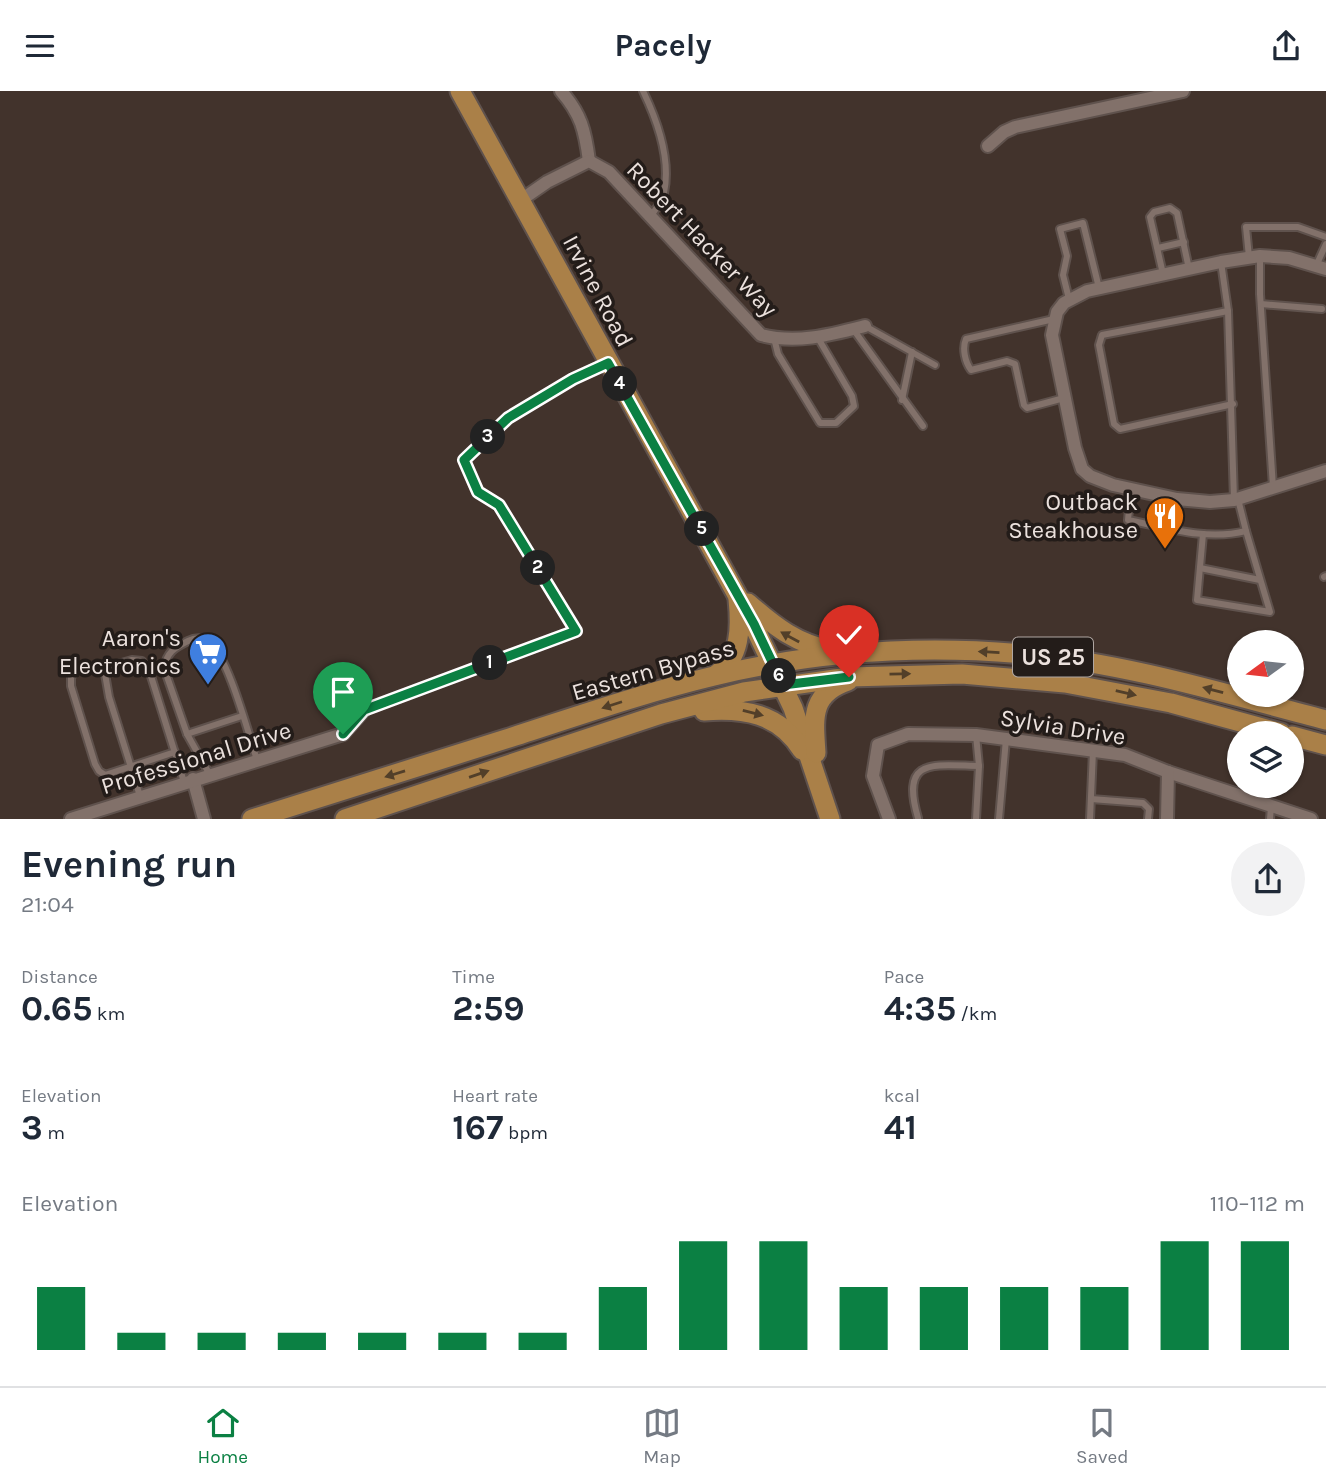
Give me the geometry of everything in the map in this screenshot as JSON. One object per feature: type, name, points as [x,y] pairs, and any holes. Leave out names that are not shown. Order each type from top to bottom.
[{"type":"main road","name":"Irvine Road","points":[[460,91],[738,595],[783,685],[817,775],[830,819]]},
{"type":"main road","points":[[738,595],[781,632],[797,641],[813,647],[855,654]]},
{"type":"main road","points":[[716,675],[733,658],[738,647],[738,595]]},
{"type":"main road","name":"Eastern Bypass","points":[[252,819],[716,675],[773,664],[855,654],[958,651],[1071,660],[1150,674],[1326,720]]},
{"type":"main road","name":"Eastern Bypass","points":[[345,819],[661,714],[783,685],[865,676],[962,674],[1065,683],[1157,700],[1236,721]]},
{"type":"main road","points":[[817,775],[814,718],[816,708],[829,690],[865,676]]},
{"type":"main road","points":[[661,714],[730,709],[759,714],[771,719],[792,736],[817,775]]},
{"type":"main road","points":[[1304,739],[1326,745]]},
{"type":"street","points":[[561,91],[575,107],[585,131],[589,160]]},
{"type":"street","points":[[988,146],[1004,132],[1015,127],[1184,91]]},
{"type":"street","name":"Robert Hacker Way","points":[[521,200],[547,182],[589,160],[609,172],[761,334],[774,338],[818,338],[859,328]]},
{"type":"street","points":[[1321,267],[1289,258],[1254,257],[1098,288],[1069,299],[1057,312],[1052,335],[1075,448],[1083,469],[1090,477],[1194,502],[1236,500],[1326,471]]},
{"type":"street","name":"Professional Drive","points":[[71,819],[343,734],[364,710]]},
{"type":"street","name":"Sylvia Drive","points":[[889,819],[873,776],[878,745],[908,734],[976,735],[1125,755],[1311,819]]},
{"type":"street","points":[[1167,819],[1168,772]]},
{"type":"street","points":[[189,781],[204,819]]},
{"type":"lane","points":[[643,91],[655,117],[666,175],[664,195],[650,216]]},
{"type":"lane","points":[[1163,274],[1150,221],[1154,212],[1170,208],[1177,213],[1189,268]]},
{"type":"lane","points":[[1069,299],[1063,275],[1067,256],[1060,229],[1083,223],[1098,288]]},
{"type":"lane","points":[[1273,487],[1261,304],[1254,257],[1246,227],[1298,227],[1326,237]]},
{"type":"lane","points":[[1158,249],[1184,242]]},
{"type":"lane","points":[[1321,267],[1326,244]]},
{"type":"lane","points":[[1203,534],[1197,600],[1270,613],[1236,500],[1228,311],[1221,262]]},
{"type":"lane","points":[[1261,304],[1322,309]]},
{"type":"lane","points":[[1228,311],[1102,335],[1099,345],[1114,424],[1120,429],[1233,404]]},
{"type":"lane","points":[[1054,320],[965,339],[963,344],[971,370],[1007,361],[1015,364],[1024,405],[1027,408],[1064,398]]},
{"type":"lane","points":[[859,328],[934,365]]},
{"type":"lane","points":[[859,328],[902,400],[923,426]]},
{"type":"lane","points":[[774,338],[778,355],[820,423],[836,423],[854,406],[852,396],[818,338]]},
{"type":"lane","points":[[902,400],[912,352]]},
{"type":"lane","points":[[364,710],[576,631],[499,505],[478,492],[464,460],[508,418],[573,379],[608,363]]},
{"type":"lane","points":[[1131,489],[1128,520],[1203,534],[1231,535],[1246,531]]},
{"type":"lane","points":[[1200,568],[1260,580]]},
{"type":"lane","points":[[210,775],[187,734],[164,668],[166,657],[174,648],[195,638],[206,639],[215,646],[229,676],[257,760]]},
{"type":"lane","points":[[175,752],[105,775],[99,771],[71,686],[74,671],[92,666],[104,668],[132,660],[142,661],[150,673],[175,752],[189,781]]},
{"type":"lane","points":[[104,668],[109,697],[140,796]]},
{"type":"lane","points":[[187,734],[242,716]]},
{"type":"lane","points":[[976,735],[979,765],[976,819]]},
{"type":"lane","points":[[999,819],[1006,739]]},
{"type":"lane","points":[[1090,819],[1093,751]]},
{"type":"lane","points":[[917,819],[911,791],[913,779],[921,770],[932,765],[979,765]]},
{"type":"lane","points":[[1091,799],[1143,803],[1149,809],[1148,819]]},
{"type":"lane","points":[[1270,819],[1271,805]]},
{"type":"place","name":"Outback Steakhouse","points":[[1165,550]]},
{"type":"place","name":"Aaron's Electronics","points":[[208,686]]},
{"type":"route","points":[[343,734],[364,710],[576,631],[499,505],[478,492],[464,460],[508,418],[573,379],[608,363],[754,624],[783,685],[849,677]]}]
